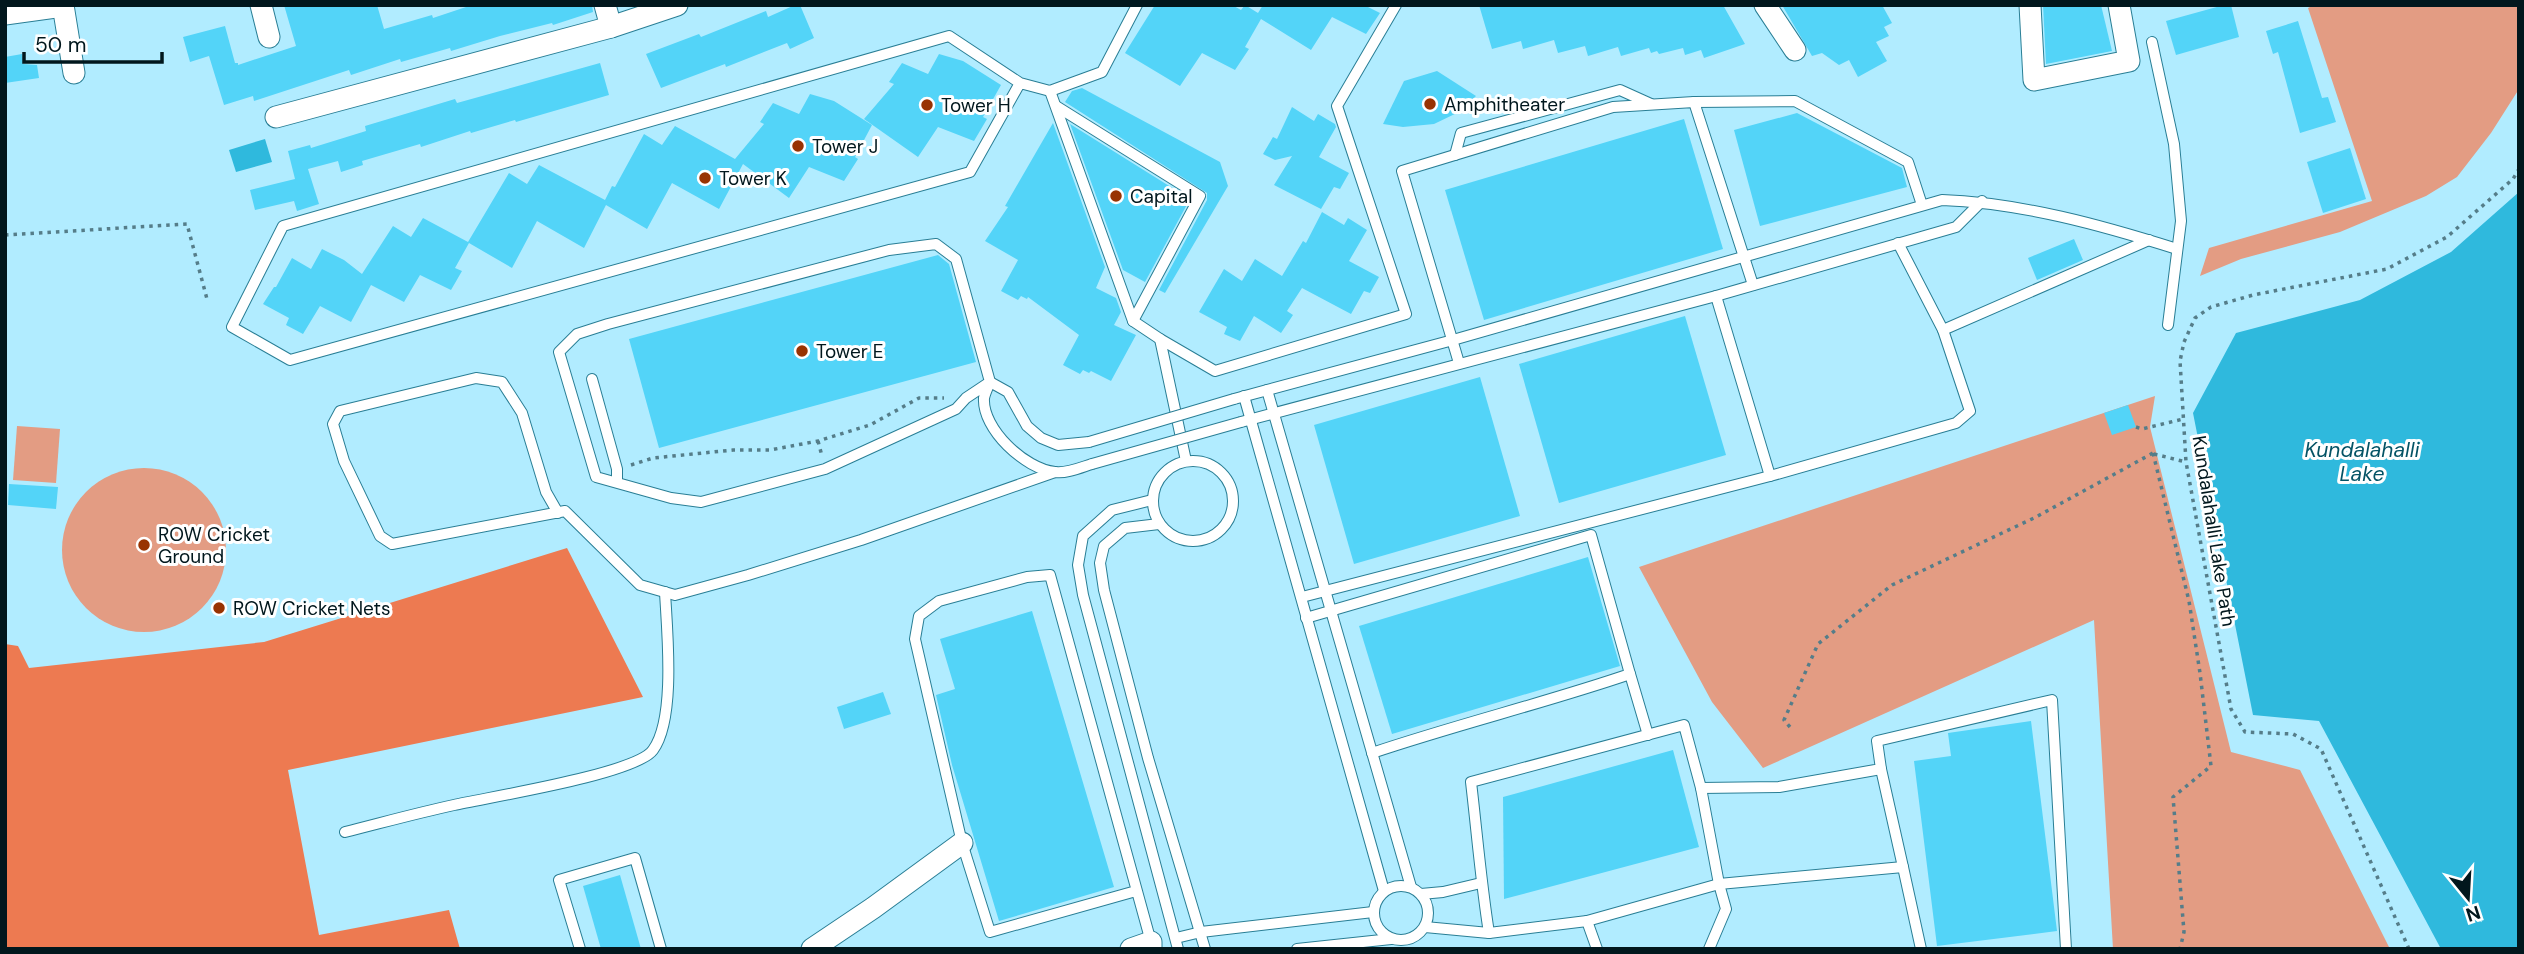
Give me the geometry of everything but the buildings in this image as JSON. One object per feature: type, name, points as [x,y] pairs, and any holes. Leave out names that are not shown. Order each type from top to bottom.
[{"type":"street","points":[[5,14],[63,5],[74,73]]},
{"type":"street","points":[[261,5],[269,37]]},
{"type":"street","points":[[605,5],[611,27]]},
{"type":"street","points":[[276,117],[611,27],[677,5]]},
{"type":"street","points":[[1765,5],[1795,50]]},
{"type":"street","points":[[2030,5],[2034,80],[2129,61],[2119,5]]},
{"type":"street","points":[[812,949],[962,843]]},
{"type":"lane","points":[[1020,83],[970,172],[290,360],[232,327],[284,226],[949,36],[1020,83],[1050,91],[1102,72],[1137,5]]},
{"type":"lane","points":[[1050,91],[1133,321],[1215,370],[1406,314],[1337,106],[1396,5]]},
{"type":"lane","points":[[2152,42],[2174,144],[2181,221],[2168,325]]},
{"type":"lane","points":[[1455,155],[1461,133],[1620,90],[1653,105]]},
{"type":"lane","points":[[1695,102],[1754,285]]},
{"type":"lane","points":[[1460,363],[1402,171],[1613,107],[1695,102],[1795,102],[1908,162],[1922,205]]},
{"type":"lane","points":[[1056,106],[1200,196],[1133,321]]},
{"type":"lane","points":[[990,382],[1008,392],[1027,426],[1041,438],[1058,445],[1075,445],[1942,200],[1982,201],[2106,227],[2177,248]]},
{"type":"lane","points":[[558,513],[546,492],[522,413],[502,382],[476,378],[340,411],[333,424],[344,461],[380,536],[392,544],[565,512],[640,585],[675,595],[861,540],[1055,472],[1076,469],[1245,421],[1716,296],[1956,227],[1982,201]]},
{"type":"lane","points":[[1942,330],[2149,240]]},
{"type":"lane","points":[[1302,597],[1770,476],[1956,423],[1970,411],[1942,330],[1898,243]]},
{"type":"lane","points":[[990,382],[966,398],[956,409],[825,469],[701,502],[671,498],[596,477],[558,352],[577,334],[608,324],[889,250],[936,244],[956,259],[990,382],[984,398],[988,415],[1005,445],[1027,461],[1055,472]]},
{"type":"lane","points":[[1716,296],[1770,476]]},
{"type":"lane","points":[[1160,339],[1186,461]]},
{"type":"lane","points":[[592,379],[617,469],[617,482]]},
{"type":"lane","points":[[1267,390],[1372,752],[1416,890],[1427,904],[1429,916],[1425,927],[1414,938],[1297,949]]},
{"type":"lane","points":[[1239,397],[1302,597],[1384,891]]},
{"type":"lane","points":[[1075,445],[1076,469]]},
{"type":"lane","points":[[1186,461],[1200,461],[1223,474],[1231,486],[1233,499],[1226,524],[1217,533],[1192,541],[1168,533],[1159,524],[1152,500],[1155,486],[1162,474],[1173,465],[1186,461]]},
{"type":"lane","points":[[1152,500],[1112,510],[1083,536],[1078,565],[1083,595],[1177,943],[1201,932],[1373,912]]},
{"type":"lane","points":[[1159,524],[1125,528],[1104,546],[1100,563],[1104,590],[1148,758],[1205,949]]},
{"type":"lane","points":[[1306,618],[1591,535],[1648,735]]},
{"type":"lane","points":[[1136,891],[990,932],[962,843],[915,639],[919,615],[939,601],[1027,577],[1049,575],[1136,891],[1144,946]]},
{"type":"lane","points":[[345,832],[455,804],[563,783],[638,761],[650,754],[658,741],[666,709],[668,648],[665,592]]},
{"type":"lane","points":[[1372,752],[1630,674]]},
{"type":"lane","points":[[1921,949],[1877,741],[2052,700],[2066,949]]},
{"type":"lane","points":[[1489,933],[1471,782],[1684,725],[1701,789],[1726,909],[1709,949]]},
{"type":"lane","points":[[1128,762],[1148,758]]},
{"type":"lane","points":[[1701,789],[1779,788],[1881,769]]},
{"type":"lane","points":[[580,949],[559,880],[635,858],[661,949]]},
{"type":"lane","points":[[1425,927],[1489,933],[1587,920],[1719,884],[1903,867]]},
{"type":"lane","points":[[1391,939],[1378,928],[1373,912],[1378,897],[1384,891],[1397,886],[1443,892],[1481,883]]},
{"type":"lane","points":[[1587,920],[1597,949]]},
{"type":"path","name":"Kundalahalli Lake Path","points":[[2409,949],[2321,749],[2293,734],[2245,732],[2231,709],[2186,462],[2180,361],[2194,318],[2211,307],[2253,295],[2387,269],[2446,237],[2513,179],[2519,169]]},
{"type":"path","points":[[5,236],[187,224],[206,299]]},
{"type":"path","points":[[617,469],[653,458],[722,451],[770,450],[818,441],[870,425],[919,398],[966,398]]},
{"type":"path","points":[[2136,427],[2142,429],[2183,419]]},
{"type":"path","points":[[1790,727],[1784,720],[1818,644],[1892,585],[2036,517],[2153,453],[2186,462]]},
{"type":"path","points":[[2153,453],[2189,601],[2211,766],[2173,797],[2184,932],[2180,949]]},
{"type":"shaded area","points":[[2314,5],[2519,5],[2519,89],[2491,133],[2457,177],[2426,196],[2340,232],[2241,259],[2200,276],[2209,248],[2372,201],[2308,8]]},
{"type":"shaded area","points":[[2155,396],[2150,427],[2231,752],[2300,770],[2390,949],[2113,949],[2094,620],[1763,768],[1712,702],[1639,567]]},
{"type":"shaded area","points":[[17,426],[60,429],[56,483],[13,480]]},
{"type":"shaded area","name":"ROW Cricket Ground","points":[[144,468],[176,474],[190,481],[202,492],[213,504],[220,518],[226,550],[220,582],[213,596],[202,608],[190,619],[176,626],[144,632],[112,626],[98,619],[86,608],[75,596],[68,582],[62,550],[68,518],[75,504],[86,492],[98,481],[112,474]]},
{"type":"shaded area","points":[[567,548],[643,697],[288,770],[319,935],[449,910],[460,949],[5,949],[5,644],[18,646],[29,668],[264,642]]},
{"type":"water","points":[[265,139],[272,162],[236,172],[229,150]]},
{"type":"water","name":"Kundalahalli Lake","points":[[2519,192],[2519,949],[2441,949],[2319,721],[2253,715],[2193,413],[2236,333],[2360,300],[2451,252]]},
{"type":"place","name":"Amphitheater","points":[[1430,104]]},
{"type":"place","name":"Tower H","points":[[927,105]]},
{"type":"place","name":"Tower J","points":[[798,146]]},
{"type":"place","name":"Tower K","points":[[705,178]]},
{"type":"place","name":"Capital","points":[[1116,196]]},
{"type":"place","name":"Tower E","points":[[802,351]]},
{"type":"place","name":"ROW Cricket Ground","points":[[144,545]]},
{"type":"place","name":"ROW Cricket Nets","points":[[219,608]]}]
